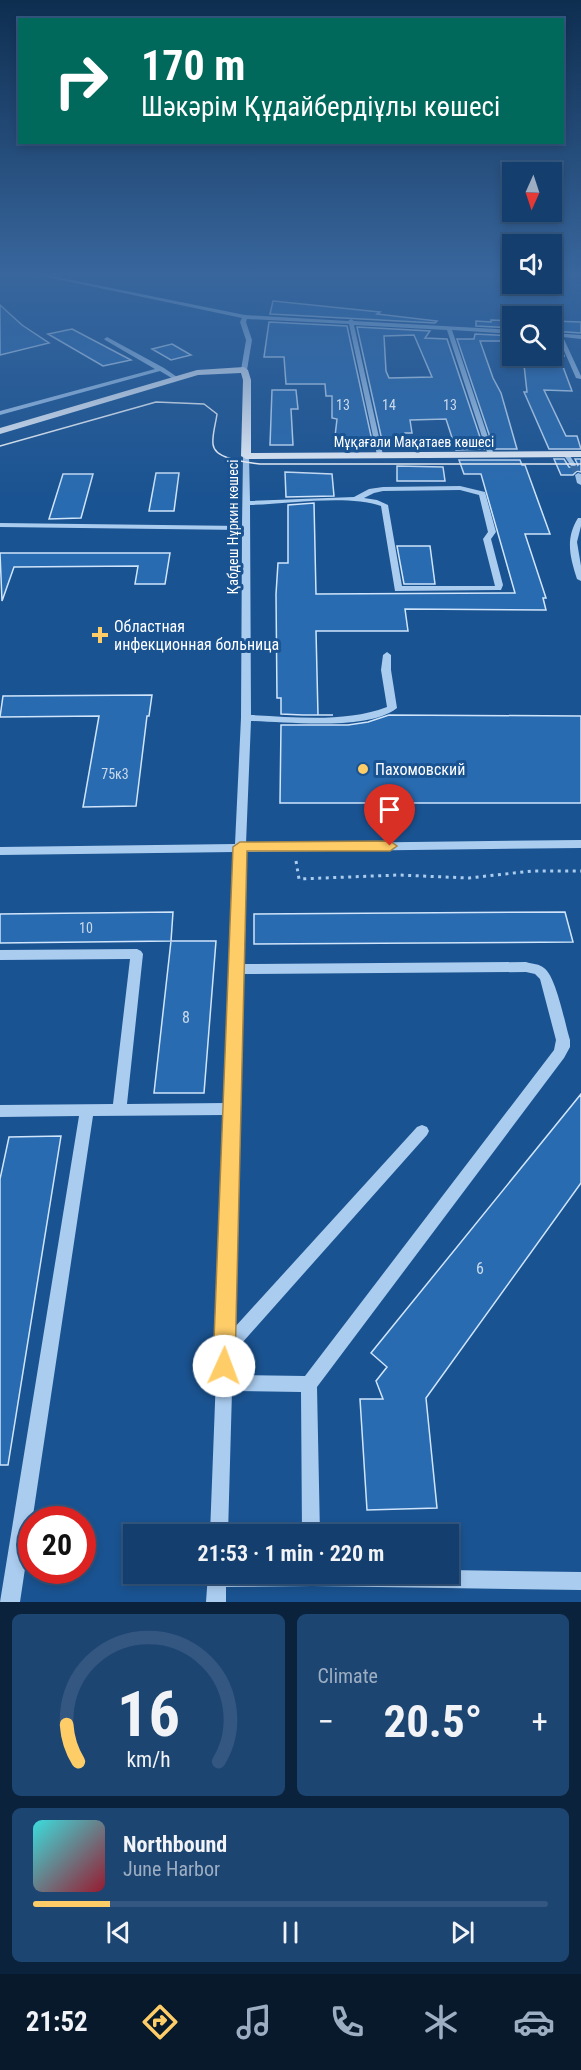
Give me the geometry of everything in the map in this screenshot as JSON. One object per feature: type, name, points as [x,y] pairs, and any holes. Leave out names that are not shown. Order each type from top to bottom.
[{"type":"main road","points":[[0,431],[177,379],[210,371],[244,370]]},
{"type":"main road","name":"Қабдеш Нұркин көшесі","points":[[244,370],[247,380],[246,456]]},
{"type":"main road","name":"Мұқағали Мақатаев көшесі","points":[[246,456],[581,454]]},
{"type":"street","points":[[125,349],[177,379]]},
{"type":"street","name":"Қабдеш Нұркин көшесі","points":[[244,370],[248,349]]},
{"type":"street","points":[[357,349],[380,455]]},
{"type":"street","points":[[456,349],[491,455]]},
{"type":"street","points":[[566,349],[579,378]]},
{"type":"street","points":[[0,413],[162,369]]},
{"type":"street","points":[[566,454],[573,465]]},
{"type":"street","name":"Қабдеш Нұркин көшесі","points":[[219,1524],[246,718],[246,456]]},
{"type":"street","points":[[246,503],[374,500],[384,505],[398,589],[498,588],[488,539],[492,532],[482,494],[460,488],[383,489],[372,491],[356,499]]},
{"type":"street","points":[[581,520],[576,526],[572,547],[581,579]]},
{"type":"street","points":[[0,525],[246,528]]},
{"type":"street","points":[[246,718],[339,719],[382,713],[392,708],[386,670],[387,655]]},
{"type":"street","points":[[0,850],[581,844]]},
{"type":"street","points":[[0,955],[137,954],[118,1110]]},
{"type":"street","points":[[236,969],[526,967],[539,970],[546,977],[563,1040],[563,1047],[559,1054],[309,1384],[311,1524]]},
{"type":"street","points":[[0,1110],[233,1110]]},
{"type":"street","points":[[10,1602],[87,1110]]},
{"type":"street","points":[[225,1350],[422,1131]]},
{"type":"street","points":[[223,1383],[309,1384]]},
{"type":"street","points":[[459,1578],[581,1581]]},
{"type":"street","points":[[216,1602],[217,1584]]},
{"type":"path","points":[[294,848],[299,879],[398,875],[469,878],[532,871],[581,871]]},
{"type":"building","points":[[0,349],[25,349],[0,355]]},
{"type":"building","points":[[73,349],[110,349],[131,360],[103,366]]},
{"type":"building","points":[[152,349],[180,349],[191,355],[171,360]]},
{"type":"building","points":[[265,349],[352,349],[373,445],[334,445],[337,419],[332,418],[332,396],[326,396],[325,384],[286,384],[284,357],[264,357]]},
{"type":"building","points":[[362,349],[385,349],[386,371],[389,378],[432,377],[420,349],[450,349],[484,449],[456,450],[446,419],[410,420],[412,433],[405,433],[405,445],[383,445]]},
{"type":"building","points":[[460,349],[483,349],[501,393],[517,449],[494,449]]},
{"type":"building","points":[[562,364],[572,391],[544,390],[566,436],[577,436],[581,449],[549,449],[524,392],[527,392],[524,366],[562,366]]},
{"type":"building","points":[[272,390],[296,390],[298,409],[291,409],[293,445],[270,445]]},
{"type":"building","points":[[554,459],[564,459],[569,467],[575,468],[578,465],[575,459],[581,459],[581,472],[561,475]]},
{"type":"building","points":[[459,460],[520,460],[522,465],[525,465],[550,534],[525,534],[546,598],[543,598],[546,610],[405,609],[408,631],[316,631],[318,715],[281,714],[281,698],[277,698],[276,594],[278,563],[288,563],[288,505],[314,503],[316,594],[515,593],[481,474],[464,474]]},
{"type":"building","points":[[397,466],[443,467],[445,481],[397,481]]},
{"type":"building","points":[[285,472],[332,474],[334,496],[286,497]]},
{"type":"building","points":[[156,473],[179,473],[174,511],[149,511]]},
{"type":"building","points":[[63,474],[93,474],[81,518],[49,519]]},
{"type":"building","points":[[397,546],[430,546],[435,584],[404,584]]},
{"type":"building","points":[[0,553],[170,553],[165,584],[135,584],[138,566],[14,567],[2,601]]},
{"type":"building","points":[[152,695],[149,716],[147,716],[136,806],[83,807],[99,716],[0,717],[3,696]]},
{"type":"building","points":[[389,715],[581,716],[581,803],[280,803],[281,725],[348,725],[368,722]]},
{"type":"building","points":[[173,912],[171,941],[0,943],[0,914]]},
{"type":"building","points":[[565,912],[573,942],[254,944],[254,914]]},
{"type":"building","points":[[171,941],[216,941],[204,1093],[154,1093]]},
{"type":"building","points":[[581,1094],[581,1183],[426,1398],[437,1508],[367,1510],[360,1399],[383,1399],[376,1381],[387,1367],[371,1353]]},
{"type":"building","points":[[61,1136],[8,1465],[0,1465],[0,1179],[9,1137]]},
{"type":"tunnel","points":[[573,465],[578,475]]},
{"type":"tram line","points":[[0,446],[156,402],[204,404],[217,414],[213,444],[219,454],[260,464],[581,464]]},
{"type":"place","name":"Областная инфекционная больница","points":[[100,635]]},
{"type":"place","name":"Пахомовский","points":[[363,769]]},
{"type":"route","points":[[224,1366],[240,847],[390,846]]}]
